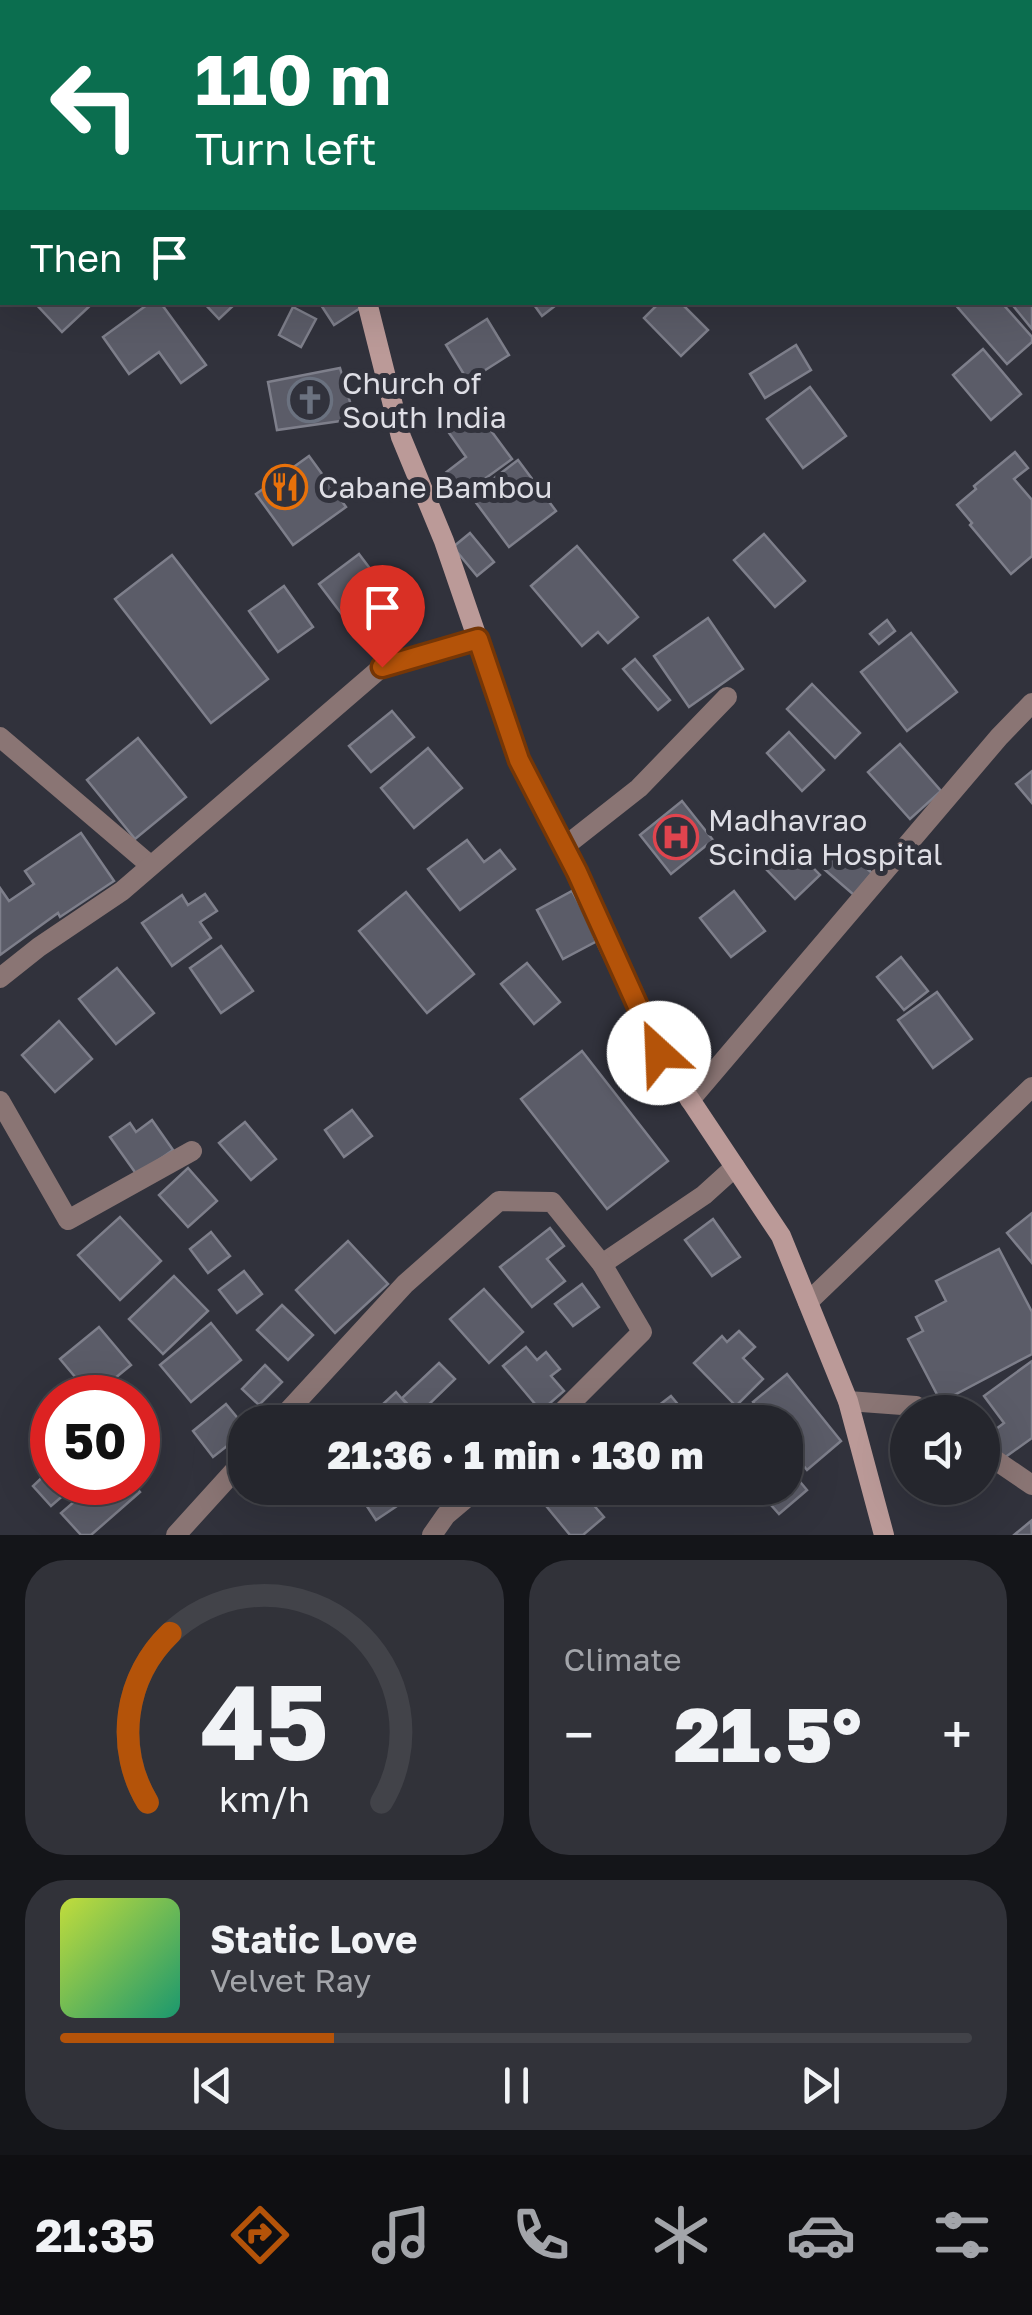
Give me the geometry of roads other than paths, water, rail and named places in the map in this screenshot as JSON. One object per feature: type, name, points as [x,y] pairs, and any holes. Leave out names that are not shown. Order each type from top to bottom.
[{"type":"main road","points":[[368,305],[401,437],[444,541],[519,760],[564,847],[659,1053],[781,1236],[848,1401],[884,1535]]},
{"type":"street","points":[[0,978],[122,891],[382,667],[478,639]]},
{"type":"street","points":[[564,847],[639,788],[728,696]]},
{"type":"street","points":[[690,1100],[1032,703]]},
{"type":"street","points":[[0,737],[150,866]]},
{"type":"street","points":[[808,1302],[1032,1088]]},
{"type":"street","points":[[0,1100],[68,1220],[192,1151]]},
{"type":"street","points":[[602,1264],[704,1195],[735,1167]]},
{"type":"street","points":[[294,1405],[405,1284],[499,1201],[552,1202],[602,1264],[642,1332],[569,1405]]},
{"type":"street","points":[[848,1401],[890,1404]]},
{"type":"street","points":[[1000,1463],[1032,1485]]},
{"type":"street","points":[[176,1535],[228,1478]]},
{"type":"street","points":[[432,1535],[458,1505]]},
{"type":"place","name":"Church of South India","points":[[310,400]]},
{"type":"place","name":"Cabane Bambou","points":[[285,487]]},
{"type":"place","name":"Madhavrao Scindia Hospital","points":[[676,837]]}]
